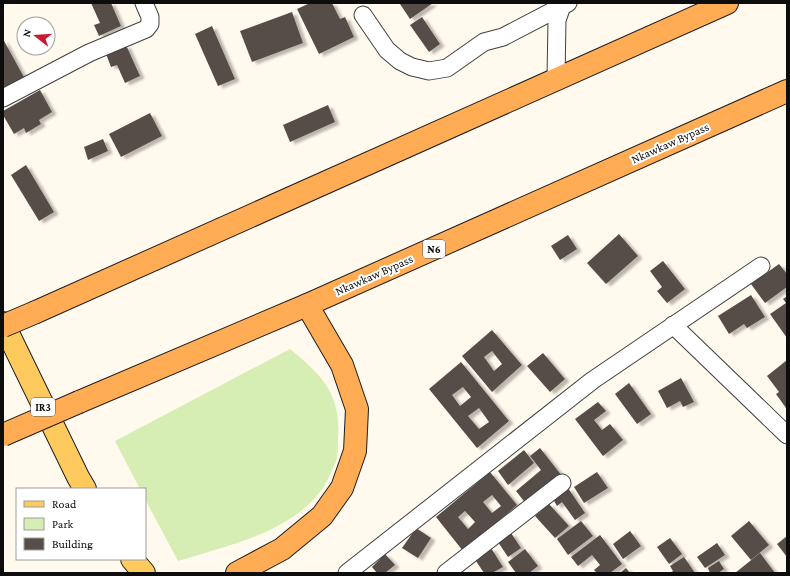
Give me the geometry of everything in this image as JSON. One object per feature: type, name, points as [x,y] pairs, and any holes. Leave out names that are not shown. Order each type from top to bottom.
[{"type":"highway","points":[[3,324],[36,312],[556,78],[727,3]]},
{"type":"highway","name":"Nkawkaw Bypass","points":[[3,435],[307,305],[787,91]]},
{"type":"highway","points":[[237,573],[282,550],[322,516],[342,488],[355,451],[357,409],[342,365],[307,305]]},
{"type":"main road","name":"IR3","points":[[3,324],[84,488]]},
{"type":"main road","points":[[133,560],[144,573]]},
{"type":"street","points":[[3,98],[89,53],[146,29],[150,24],[150,17],[144,3]]},
{"type":"street","points":[[556,78],[557,20],[565,4]]},
{"type":"street","points":[[363,15],[387,50],[395,57],[412,66],[429,71],[447,68],[484,42],[503,37],[565,4]]},
{"type":"street","points":[[353,571],[593,380],[761,266]]},
{"type":"street","points":[[673,325],[787,435]]},
{"type":"street","points":[[446,573],[562,483]]},
{"type":"green space","points":[[290,349],[320,377],[327,387],[333,397],[338,423],[338,452],[331,473],[319,492],[304,508],[286,521],[244,541],[178,561],[146,501],[146,488],[139,488],[115,441]]},
{"type":"building","points":[[91,3],[111,3],[121,26],[99,36],[94,25],[100,23]]},
{"type":"building","points":[[310,3],[332,3],[340,19],[345,17],[354,37],[319,54],[297,9]]},
{"type":"building","points":[[433,3],[410,19],[400,4]]},
{"type":"building","points":[[292,12],[303,43],[252,62],[240,31]]},
{"type":"building","points":[[422,17],[440,44],[429,52],[410,25]]},
{"type":"building","points":[[212,26],[235,79],[218,86],[195,34]]},
{"type":"building","points":[[3,39],[25,79],[3,91]]},
{"type":"building","points":[[126,45],[140,76],[125,83],[117,65],[111,67],[106,54]]},
{"type":"building","points":[[40,90],[52,112],[39,120],[41,124],[26,133],[24,128],[14,134],[3,115],[3,111]]},
{"type":"building","points":[[328,105],[335,122],[290,142],[283,125]]},
{"type":"building","points":[[150,113],[162,136],[121,157],[109,134]]},
{"type":"building","points":[[103,139],[108,151],[88,160],[84,147]]},
{"type":"building","points":[[26,165],[54,212],[39,221],[11,175]]},
{"type":"building","points":[[619,234],[638,256],[606,284],[587,263]]},
{"type":"building","points":[[568,235],[577,249],[560,260],[551,246]]},
{"type":"building","points":[[663,261],[685,289],[667,303],[657,291],[662,287],[650,271]]},
{"type":"building","points":[[779,264],[787,274],[787,287],[765,303],[751,284]]},
{"type":"building","points":[[751,295],[765,317],[747,328],[744,324],[729,334],[718,316]]},
{"type":"building","points":[[787,296],[787,338],[770,314],[786,303],[783,299]]},
{"type":"building","points":[[492,330],[522,365],[492,392],[462,356]],"holes":[[[492,351],[502,364],[494,371],[484,357]]]},
{"type":"building","points":[[543,353],[565,379],[550,392],[527,366]]},
{"type":"building","points":[[787,360],[786,408],[776,394],[779,392],[767,376]]},
{"type":"building","points":[[461,362],[509,421],[477,448],[429,389]],"holes":[[[463,387],[471,397],[460,406],[452,395]],[[479,408],[489,422],[479,429],[468,416]]]},
{"type":"building","points":[[681,378],[694,402],[683,407],[680,401],[667,408],[658,391]]},
{"type":"building","points":[[629,383],[651,414],[637,424],[615,394]]},
{"type":"building","points":[[598,402],[606,411],[594,420],[602,430],[610,424],[623,440],[603,456],[575,419]]},
{"type":"building","points":[[540,448],[562,476],[527,505],[516,491],[541,470],[530,456]]},
{"type":"building","points":[[524,450],[534,463],[508,485],[498,471]]},
{"type":"building","points":[[490,472],[517,505],[463,551],[436,517]],"holes":[[[492,495],[501,506],[492,513],[483,502]],[[465,511],[475,522],[468,529],[458,517]]]},
{"type":"building","points":[[597,472],[608,488],[584,503],[574,487]]},
{"type":"building","points":[[568,488],[585,513],[575,520],[562,502],[557,506],[553,499]]},
{"type":"building","points":[[549,504],[569,526],[555,538],[535,516]]},
{"type":"building","points":[[581,521],[593,536],[568,555],[557,539]]},
{"type":"building","points":[[749,521],[769,545],[751,560],[731,536]]},
{"type":"building","points":[[416,528],[431,538],[418,558],[402,548]]},
{"type":"building","points":[[630,531],[641,546],[623,559],[613,544]]},
{"type":"building","points":[[511,533],[521,548],[508,557],[498,542]]},
{"type":"building","points":[[600,535],[622,564],[610,573],[597,573],[594,570],[600,565],[592,555],[578,566],[571,557]]},
{"type":"building","points":[[787,536],[787,557],[777,544]]},
{"type":"building","points":[[670,538],[682,554],[669,564],[657,547]]},
{"type":"building","points":[[717,543],[725,555],[705,568],[697,557]]},
{"type":"building","points":[[491,548],[503,567],[492,573],[484,573],[474,558]]},
{"type":"building","points":[[525,549],[538,566],[529,573],[516,573],[508,562]]},
{"type":"building","points":[[760,553],[775,573],[735,573]]},
{"type":"building","points":[[385,554],[395,565],[385,573],[377,573],[372,567]]},
{"type":"building","points":[[684,557],[695,573],[670,573],[673,571],[670,566]]},
{"type":"building","points":[[719,561],[724,569],[718,573],[710,573],[708,568]]},
{"type":"building","points":[[626,568],[630,573],[620,573]]}]
